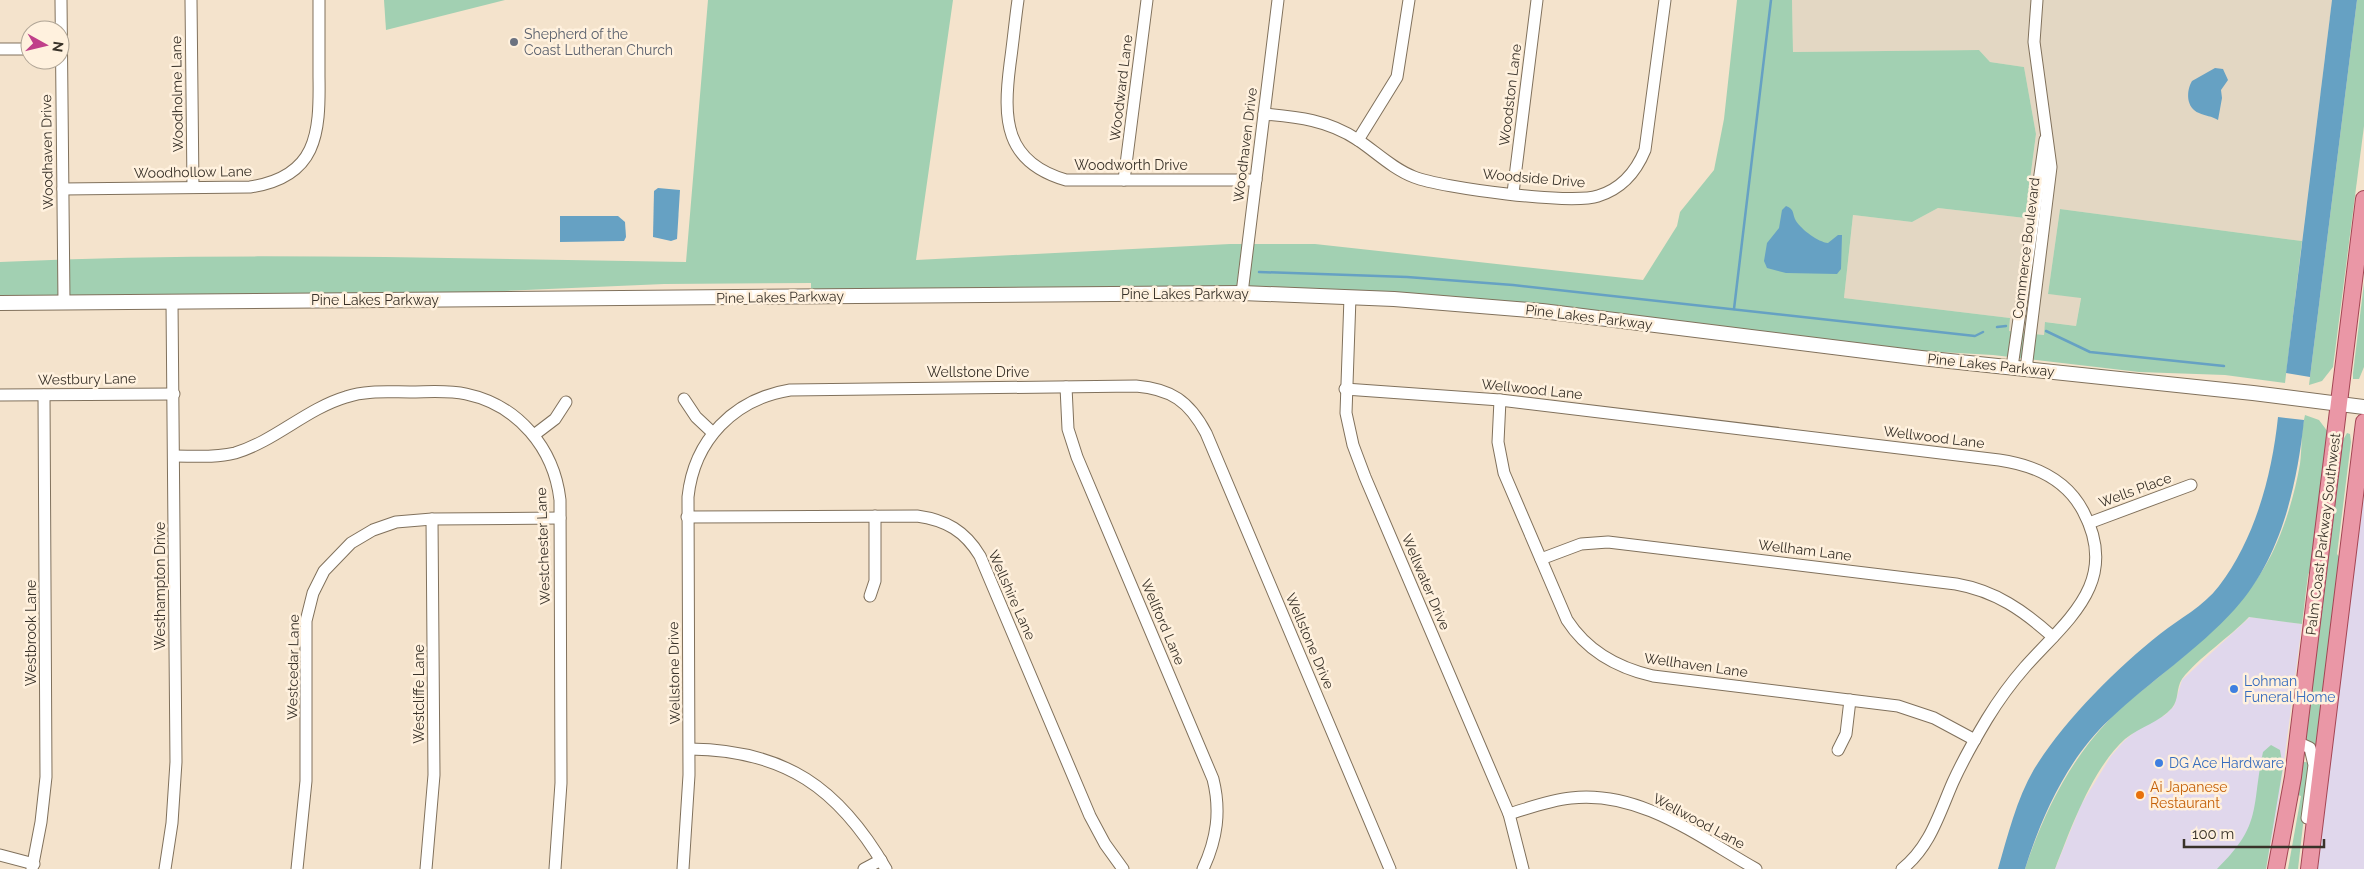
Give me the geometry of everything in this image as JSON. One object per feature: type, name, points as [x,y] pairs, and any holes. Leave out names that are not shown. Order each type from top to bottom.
[{"type":"main road","name":"Palm Coast Parkway Southwest","points":[[2276,869],[2288,812],[2364,199]]},
{"type":"main road","points":[[2309,869],[2364,422]]},
{"type":"street","name":"Woodhaven Drive","points":[[61,0],[61,20]]},
{"type":"street","name":"Woodholme Lane","points":[[191,0],[193,188]]},
{"type":"street","name":"Woodhollow Lane","points":[[63,190],[250,187],[270,183],[288,174],[306,157],[315,138],[319,118],[319,0]]},
{"type":"street","name":"Woodworth Drive","points":[[1018,0],[1006,104],[1008,124],[1015,143],[1029,161],[1044,172],[1059,178],[1081,180],[1256,180]]},
{"type":"street","name":"Woodward Lane","points":[[1124,180],[1147,0]]},
{"type":"street","name":"Woodhaven Drive","points":[[1242,293],[1278,0]]},
{"type":"street","points":[[1358,140],[1398,77],[1409,0]]},
{"type":"street","name":"Woodston Lane","points":[[1513,193],[1537,0]]},
{"type":"street","name":"Woodside Drive","points":[[1264,114],[1318,121],[1358,140],[1402,171],[1438,184],[1566,199],[1590,198],[1614,189],[1634,171],[1645,150],[1649,135],[1665,0]]},
{"type":"street","name":"Commerce Boulevard","points":[[2019,368],[2050,183],[2050,156],[2034,42],[2037,0]]},
{"type":"street","points":[[0,49],[20,48]]},
{"type":"street","name":"Woodhaven Drive","points":[[61,70],[64,303]]},
{"type":"street","name":"Pine Lakes Parkway","points":[[0,303],[1242,293],[1350,297],[1542,311],[2364,408]]},
{"type":"street","name":"Wellwater Drive","points":[[1350,297],[1345,389],[1348,422],[1361,467],[1509,814],[1523,869]]},
{"type":"street","name":"Westhampton Drive","points":[[165,869],[173,816],[176,762],[172,302]]},
{"type":"street","name":"Wellstone Drive","points":[[683,869],[690,749],[687,517],[689,489],[693,472],[700,453],[713,433],[729,416],[749,403],[790,390],[1136,386],[1157,388],[1176,397],[1196,415],[1210,442],[1390,869]]},
{"type":"street","name":"Wellford Lane","points":[[1066,387],[1068,429],[1077,457],[1213,779],[1217,799],[1217,828],[1203,869]]},
{"type":"street","name":"Wellwood Lane","points":[[1345,389],[1500,400],[2020,464],[2040,470],[2062,485],[2077,502],[2089,523],[2094,551],[2091,583],[2077,611],[2007,690],[1975,740],[1929,838],[1916,856],[1902,869]]},
{"type":"street","name":"Westchester Lane","points":[[174,456],[219,456],[241,451],[258,444],[332,402],[365,393],[449,392],[472,395],[505,409],[523,423],[544,452],[555,475],[559,492],[561,767],[554,869]]},
{"type":"street","name":"Westbury Lane","points":[[0,395],[174,394]]},
{"type":"street","name":"Westbrook Lane","points":[[33,867],[42,822],[46,777],[44,395]]},
{"type":"street","points":[[684,400],[696,417],[713,433]]},
{"type":"street","name":"Wellhaven Lane","points":[[1500,400],[1498,433],[1501,462],[1541,559],[1572,627],[1590,646],[1614,663],[1654,676],[1898,706],[1916,711],[1975,740]]},
{"type":"street","points":[[534,436],[558,415],[566,402]]},
{"type":"street","name":"Wells Place","points":[[2089,523],[2192,485]]},
{"type":"street","points":[[870,596],[875,581],[875,516]]},
{"type":"street","name":"Wellshire Lane","points":[[687,517],[875,516],[930,518],[953,526],[973,544],[988,574],[1090,816],[1105,844],[1123,869]]},
{"type":"street","name":"Westcedar Lane","points":[[297,869],[306,781],[306,637],[308,613],[313,593],[332,561],[362,536],[384,525],[396,522],[432,519],[560,518]]},
{"type":"street","name":"Westcliffe Lane","points":[[426,869],[434,775],[432,519]]},
{"type":"street","name":"Wellham Lane","points":[[1541,559],[1581,544],[1613,542],[1944,582],[1976,588],[2003,599],[2030,616],[2054,637]]},
{"type":"street","points":[[1838,750],[1846,734],[1850,700]]},
{"type":"street","points":[[2297,742],[2310,748],[2314,765],[2301,869]]},
{"type":"street","points":[[690,749],[744,754],[768,761],[805,778],[834,799],[851,816],[883,864],[864,869]]},
{"type":"street","name":"Wellwood Lane","points":[[1509,814],[1573,797],[1618,800],[1660,815],[1756,869]]},
{"type":"street","points":[[0,855],[33,867]]},
{"type":"shaded area","points":[[1792,0],[2332,0],[2302,241],[2060,209],[2048,294],[2081,297],[2076,326],[2046,322],[2044,335],[2009,331],[2010,318],[1844,298],[1853,215],[1912,222],[1938,208],[2025,218],[2036,134],[2024,67],[1990,62],[1979,50],[1793,52]]},
{"type":"shaded area","points":[[2364,495],[2364,869],[2315,869],[2330,758]]},
{"type":"shaded area","points":[[2250,617],[2302,624],[2279,800],[2266,869],[2055,869],[2081,805],[2111,756],[2137,730],[2165,715],[2174,706],[2182,680]]},
{"type":"green space","points":[[384,0],[505,0],[386,30]]},
{"type":"green space","points":[[708,0],[953,0],[916,260],[1230,244],[1315,244],[1643,280],[1677,226],[1680,212],[1714,170],[1724,119],[1737,0],[1792,0],[1793,52],[1979,50],[1990,62],[2024,67],[2036,134],[2025,218],[1938,208],[1912,222],[1853,215],[1844,298],[2010,318],[2009,331],[2044,335],[2045,322],[2076,326],[2081,298],[2048,294],[2060,209],[2302,241],[2285,383],[2225,375],[2139,372],[1993,355],[1922,351],[1558,307],[1421,294],[1330,289],[1214,287],[811,290],[811,283],[664,284],[458,293],[0,296],[0,262],[257,256],[686,262]]},
{"type":"green space","points":[[2357,0],[2364,0],[2364,126],[2333,367],[2322,381],[2309,385]]},
{"type":"green space","points":[[2364,283],[2364,367],[2359,379],[2353,379],[2353,373]]},
{"type":"green space","points":[[2305,415],[2319,420],[2328,432],[2315,559],[2308,575],[2302,624],[2249,617],[2205,655],[2182,679],[2172,708],[2162,717],[2125,739],[2102,766],[2084,800],[2055,869],[2025,869],[2040,829],[2058,790],[2094,737],[2124,705],[2214,629],[2241,600],[2264,568],[2282,531],[2294,490],[2300,464]]},
{"type":"green space","points":[[2347,433],[2350,434],[2351,442],[2337,554],[2340,558],[2317,750],[2303,738],[2338,449]]},
{"type":"green space","points":[[2271,745],[2280,750],[2283,767],[2266,869],[2217,869],[2242,840],[2249,827],[2253,815],[2263,752]]},
{"type":"green space","points":[[2300,761],[2310,763],[2298,869],[2288,869],[2301,796],[2295,794]]},
{"type":"water","points":[[2332,0],[2357,0],[2310,377],[2286,373]]},
{"type":"water","points":[[2215,68],[2223,69],[2228,80],[2221,90],[2222,98],[2218,120],[2195,111],[2188,99],[2192,81]]},
{"type":"water","points":[[658,188],[680,190],[677,239],[671,241],[653,237],[654,191]]},
{"type":"water","points":[[1786,206],[1792,210],[1796,221],[1810,235],[1828,243],[1838,235],[1842,235],[1841,269],[1837,274],[1786,273],[1767,268],[1764,261],[1767,243],[1779,228],[1782,210]]},
{"type":"water","points":[[560,216],[618,216],[625,222],[626,237],[624,241],[560,242]]},
{"type":"water","points":[[2278,417],[2304,420],[2301,445],[2297,470],[2284,520],[2264,567],[2251,589],[2221,624],[2125,705],[2095,734],[2081,751],[2048,808],[2025,869],[1998,869],[2014,814],[2025,787],[2038,763],[2063,729],[2094,694],[2128,661],[2160,634],[2206,600],[2232,568],[2243,548],[2260,506],[2271,461]]},
{"type":"waterway","points":[[1734,309],[1771,0]]},
{"type":"waterway","points":[[1259,272],[1407,277],[1513,285],[1975,336],[1983,332]]},
{"type":"waterway","points":[[1997,327],[2006,326]]},
{"type":"waterway","points":[[2046,331],[2090,352],[2224,366]]},
{"type":"place","name":"Shepherd of the Coast Lutheran Church","points":[[514,42]]},
{"type":"place","name":"Lohman Funeral Home","points":[[2234,689]]},
{"type":"place","name":"DG Ace Hardware","points":[[2159,763]]},
{"type":"place","name":"Ai Japanese Restaurant","points":[[2140,795]]}]
